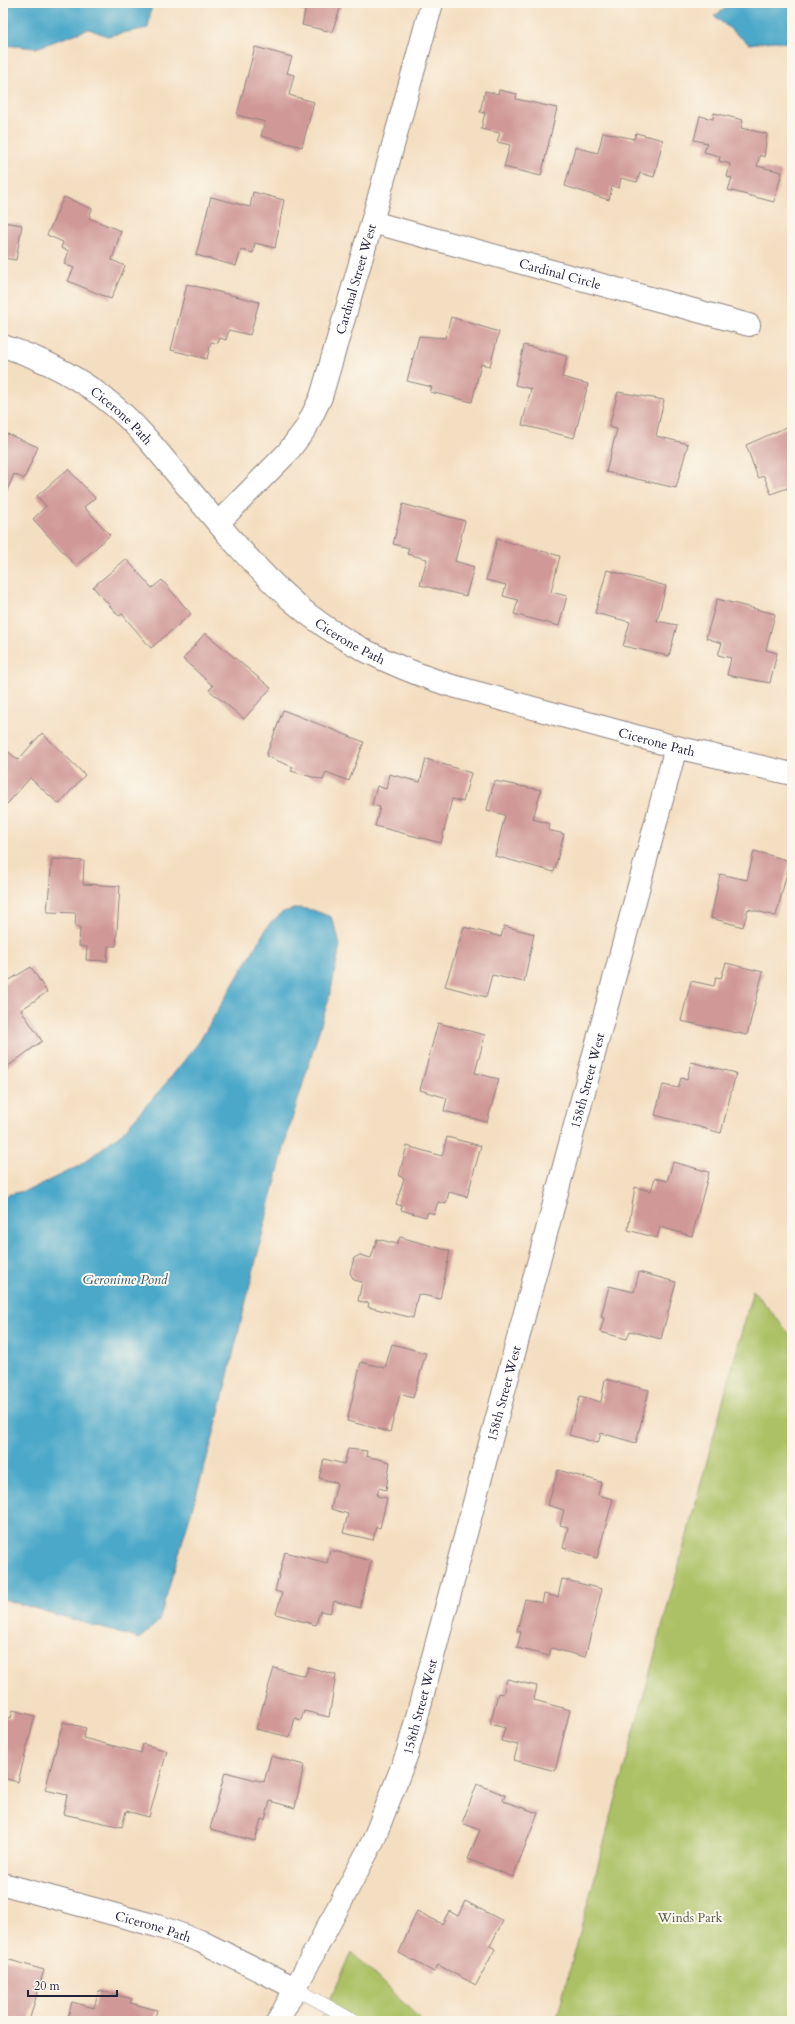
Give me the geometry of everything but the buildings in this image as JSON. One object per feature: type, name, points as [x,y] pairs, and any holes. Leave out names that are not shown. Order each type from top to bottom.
[{"type":"street","name":"Cardinal Street West","points":[[218,523],[287,453],[306,428],[321,397],[372,222],[432,3]]},
{"type":"street","name":"Cardinal Circle","points":[[372,222],[749,325]]},
{"type":"street","name":"Cicerone Path","points":[[3,346],[29,354],[72,375],[114,406],[148,440],[246,556],[290,599],[319,623],[371,654],[419,675],[449,685],[676,747],[792,774]]},
{"type":"street","name":"158th Street West","points":[[278,2021],[373,1841],[407,1754],[676,747]]},
{"type":"street","name":"Cicerone Path","points":[[3,1884],[157,1926],[200,1940],[295,1988]]},
{"type":"lane","points":[[295,1988],[354,2021]]},
{"type":"green space","name":"Winds Park","points":[[753,1290],[792,1337],[792,2021],[556,2021]]},
{"type":"green space","points":[[352,1953],[422,2021],[319,2021]]},
{"type":"water","points":[[3,3],[152,3],[148,28],[107,36],[89,29],[36,48],[3,45]]},
{"type":"water","points":[[734,3],[792,3],[792,44],[775,41],[749,44],[714,16]]},
{"type":"water","name":"Geronime Pond","points":[[298,908],[313,910],[331,917],[340,946],[330,995],[289,1129],[212,1441],[159,1621],[139,1639],[3,1599],[3,1196],[31,1189],[79,1166],[123,1132],[167,1082],[199,1042],[269,924],[283,912]]}]
